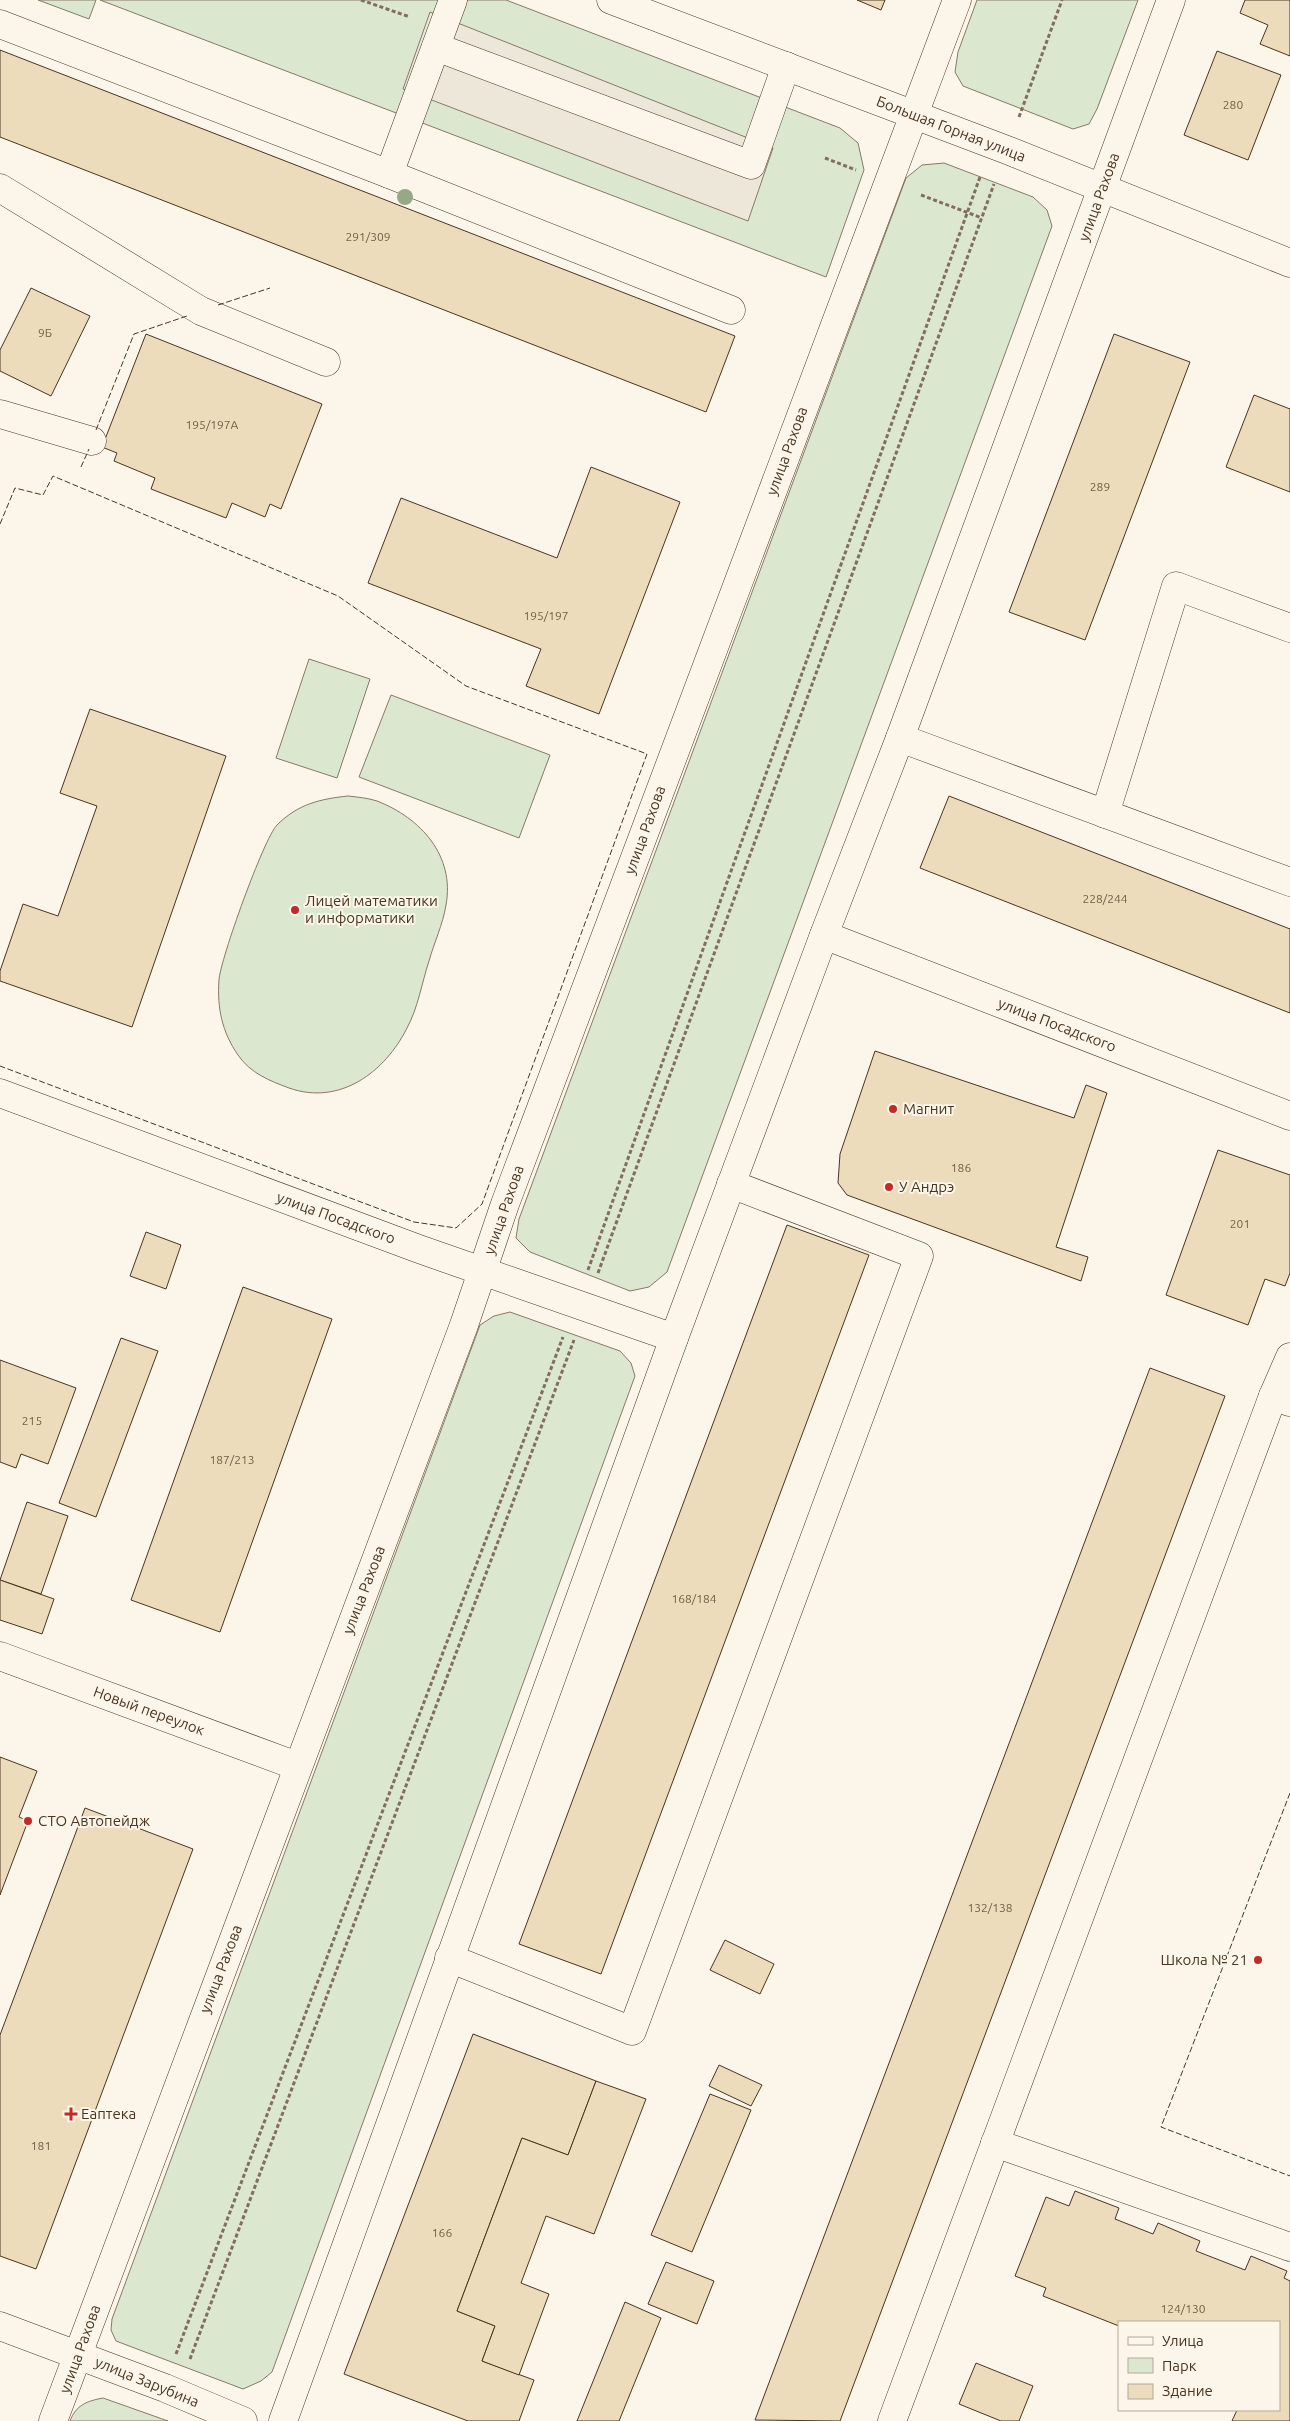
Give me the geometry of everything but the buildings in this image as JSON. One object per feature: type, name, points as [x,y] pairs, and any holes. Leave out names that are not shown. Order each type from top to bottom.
[{"type":"street","name":"Большая Горная улица","points":[[611,0],[1007,150],[1290,263]]},
{"type":"street","name":"улица Рахова","points":[[54,2421],[483,1271],[505,1204],[912,114],[957,0]]},
{"type":"street","name":"улица Рахова","points":[[283,2421],[674,1338],[824,935],[900,738],[1171,0]]},
{"type":"street","points":[[389,174],[450,6]]},
{"type":"street","points":[[0,24],[389,174],[731,310]]},
{"type":"street","points":[[436,47],[751,165],[786,66]]},
{"type":"street","points":[[0,188],[202,311],[326,362]]},
{"type":"street","points":[[0,414],[92,441]]},
{"type":"street","points":[[1105,814],[1176,586],[1290,628]]},
{"type":"street","points":[[900,738],[1290,882]]},
{"type":"street","name":"улица Посадского","points":[[824,935],[1290,1116]]},
{"type":"street","name":"улица Посадского","points":[[0,1093],[483,1271],[586,1305],[674,1338]]},
{"type":"street","points":[[449,1958],[632,2031],[919,1256],[731,1184]]},
{"type":"street","points":[[892,2421],[995,2143],[1281,1399],[1290,1357]]},
{"type":"street","name":"Новый переулок","points":[[0,1656],[297,1766]]},
{"type":"street","points":[[995,2143],[1290,2247]]},
{"type":"street","name":"улица Зарубина","points":[[0,2326],[243,2421]]},
{"type":"path","points":[[361,0],[400,15],[418,18],[433,18],[450,6]]},
{"type":"path","points":[[178,2394],[586,1305],[1062,0]]},
{"type":"path","points":[[825,158],[864,173]]},
{"type":"path","points":[[911,192],[982,218]]},
{"type":"green space","points":[[38,0],[96,0],[89,19]]},
{"type":"green space","points":[[100,0],[506,0],[840,128],[858,143],[864,170],[826,277]]},
{"type":"green space","points":[[977,0],[1138,0],[1097,109],[1089,124],[1073,129],[963,86],[955,72],[958,52]]},
{"type":"green space","points":[[944,163],[1033,197],[1047,210],[1052,226],[667,1272],[649,1287],[630,1291],[530,1252],[516,1238],[519,1219],[906,178],[922,165]]},
{"type":"green space","points":[[309,659],[370,679],[337,778],[276,758]]},
{"type":"green space","points":[[391,695],[550,755],[519,838],[359,777]]},
{"type":"green space","points":[[348,796],[366,798],[393,808],[421,828],[440,855],[445,870],[447,887],[446,905],[414,1012],[398,1044],[373,1071],[359,1081],[343,1089],[326,1092],[308,1092],[289,1088],[254,1072],[238,1055],[224,1029],[220,1010],[219,980],[221,968],[243,900],[253,874],[277,825],[301,807],[319,801]]},
{"type":"green space","points":[[510,1312],[620,1351],[631,1363],[635,1376],[272,2372],[261,2381],[243,2389],[116,2341],[111,2330],[112,2319],[480,1325],[494,1316]]},
{"type":"green space","points":[[103,2398],[168,2421],[70,2421],[79,2407]]},
{"type":"shaded area","points":[[430,12],[773,148],[748,221],[403,89]]},
{"type":"fence","points":[[218,305],[270,288]]},
{"type":"fence","points":[[96,430],[134,334],[187,316]]},
{"type":"fence","points":[[81,467],[89,449]]},
{"type":"fence","points":[[0,524],[15,488],[43,495],[53,476],[338,596],[466,686],[647,754],[482,1204],[456,1228],[414,1222],[0,1066]]},
{"type":"fence","points":[[1290,1793],[1161,2127],[1290,2176]]},
{"type":"place","name":"Лицей математики и информатики","points":[[295,910]]},
{"type":"place","name":"Магнит","points":[[893,1109]]},
{"type":"place","name":"У Андрэ","points":[[889,1187]]},
{"type":"place","name":"СТО Автопейдж","points":[[28,1821]]},
{"type":"place","name":"Школа № 21","points":[[1258,1960]]},
{"type":"place","name":"Еаптека","points":[[71,2114]]}]
